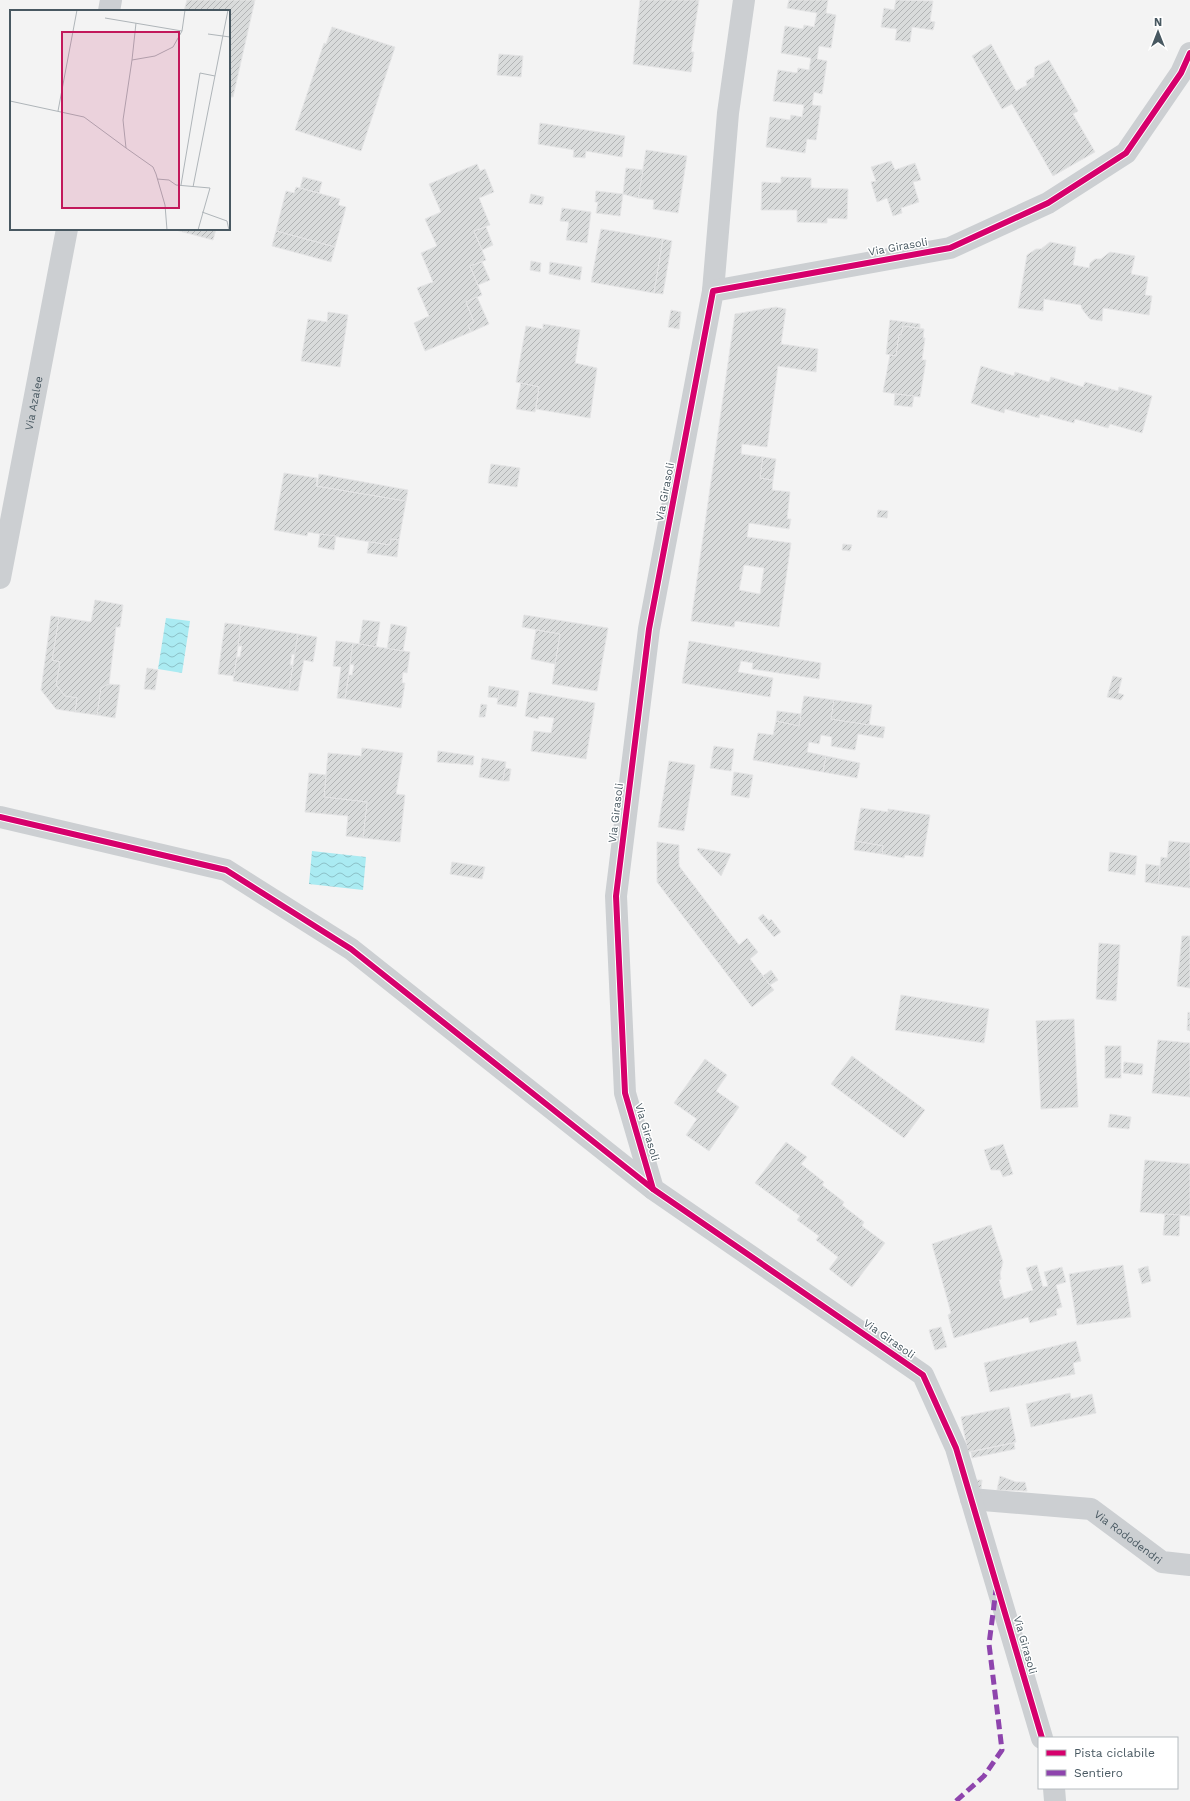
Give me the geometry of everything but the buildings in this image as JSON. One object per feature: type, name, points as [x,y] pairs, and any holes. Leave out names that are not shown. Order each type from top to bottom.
[{"type":"street","points":[[109,10],[111,0]]},
{"type":"street","points":[[713,291],[728,113],[744,0]]},
{"type":"street","name":"Via Girasoli","points":[[1042,1737],[956,1448],[923,1375],[653,1189],[625,1093],[616,896],[649,629],[713,291],[950,248],[1048,203],[1126,153],[1181,73],[1190,53]]},
{"type":"street","name":"Via Azalee","points":[[0,578],[67,230]]},
{"type":"street","points":[[0,817],[226,870],[351,949],[653,1189]]},
{"type":"street","name":"Via Rododendri","points":[[971,1499],[1091,1509],[1162,1562],[1190,1565]]},
{"type":"street","points":[[1054,1789],[1055,1801]]},
{"type":"water","points":[[166,618],[190,621],[182,673],[158,669]]},
{"type":"water","points":[[312,851],[366,857],[363,890],[309,884]]},
{"type":"marked path","points":[[956,1801],[984,1776],[1002,1750],[989,1644],[996,1590]]},
{"type":"cycle path","points":[[1042,1737],[956,1448],[923,1375],[653,1189],[625,1093],[616,896],[649,629],[713,291],[950,248],[1048,203],[1126,153],[1181,73],[1190,53]]},
{"type":"cycle path","points":[[0,817],[226,870],[351,949],[653,1189]]}]
